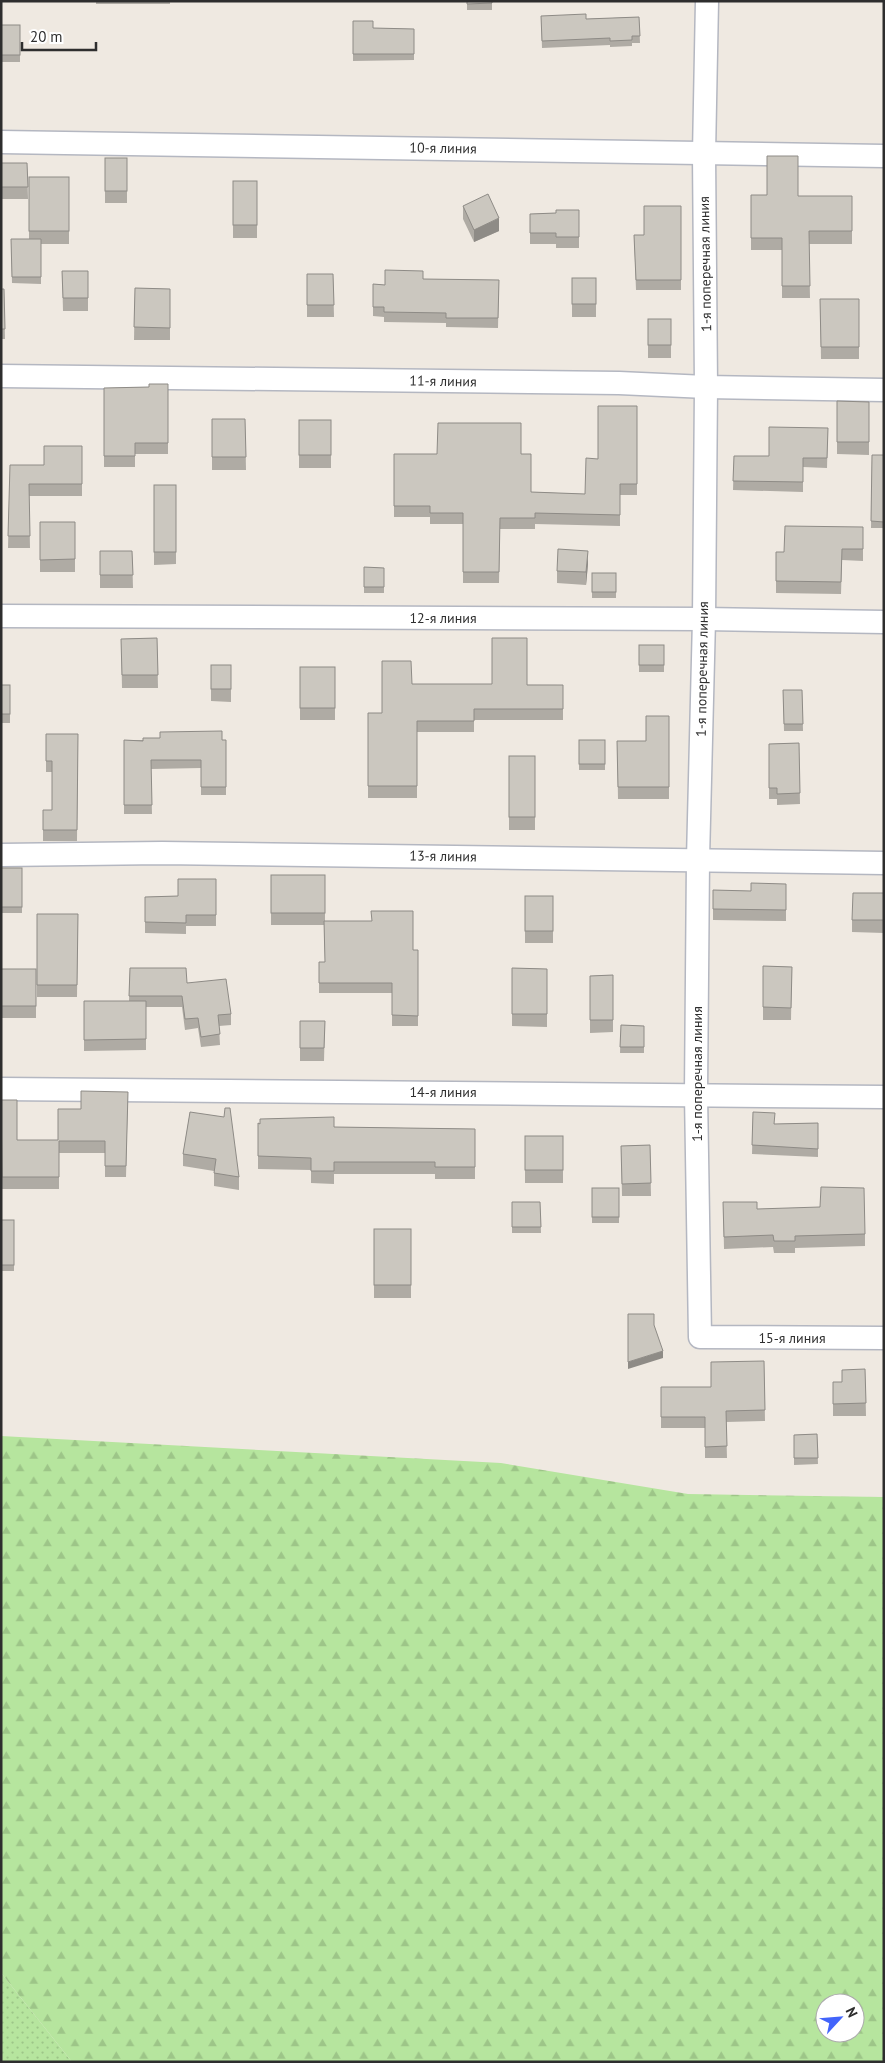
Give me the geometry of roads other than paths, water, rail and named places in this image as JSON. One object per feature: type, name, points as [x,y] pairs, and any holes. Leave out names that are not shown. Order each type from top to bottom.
[{"type":"street","name":"1-я поперечная линия","points":[[700,1337],[696,1094],[698,860],[704,619],[706,387],[704,154],[707,1]]},
{"type":"street","name":"10-я линия","points":[[1,142],[884,156]]},
{"type":"street","name":"11-я линия","points":[[1,376],[619,383],[706,387],[884,390]]},
{"type":"street","name":"12-я линия","points":[[1,616],[704,619],[884,622]]},
{"type":"street","name":"13-я линия","points":[[1,854],[162,853],[884,863]]},
{"type":"street","name":"14-я линия","points":[[1,1089],[884,1097]]},
{"type":"street","name":"15-я линия","points":[[700,1337],[884,1338]]}]
